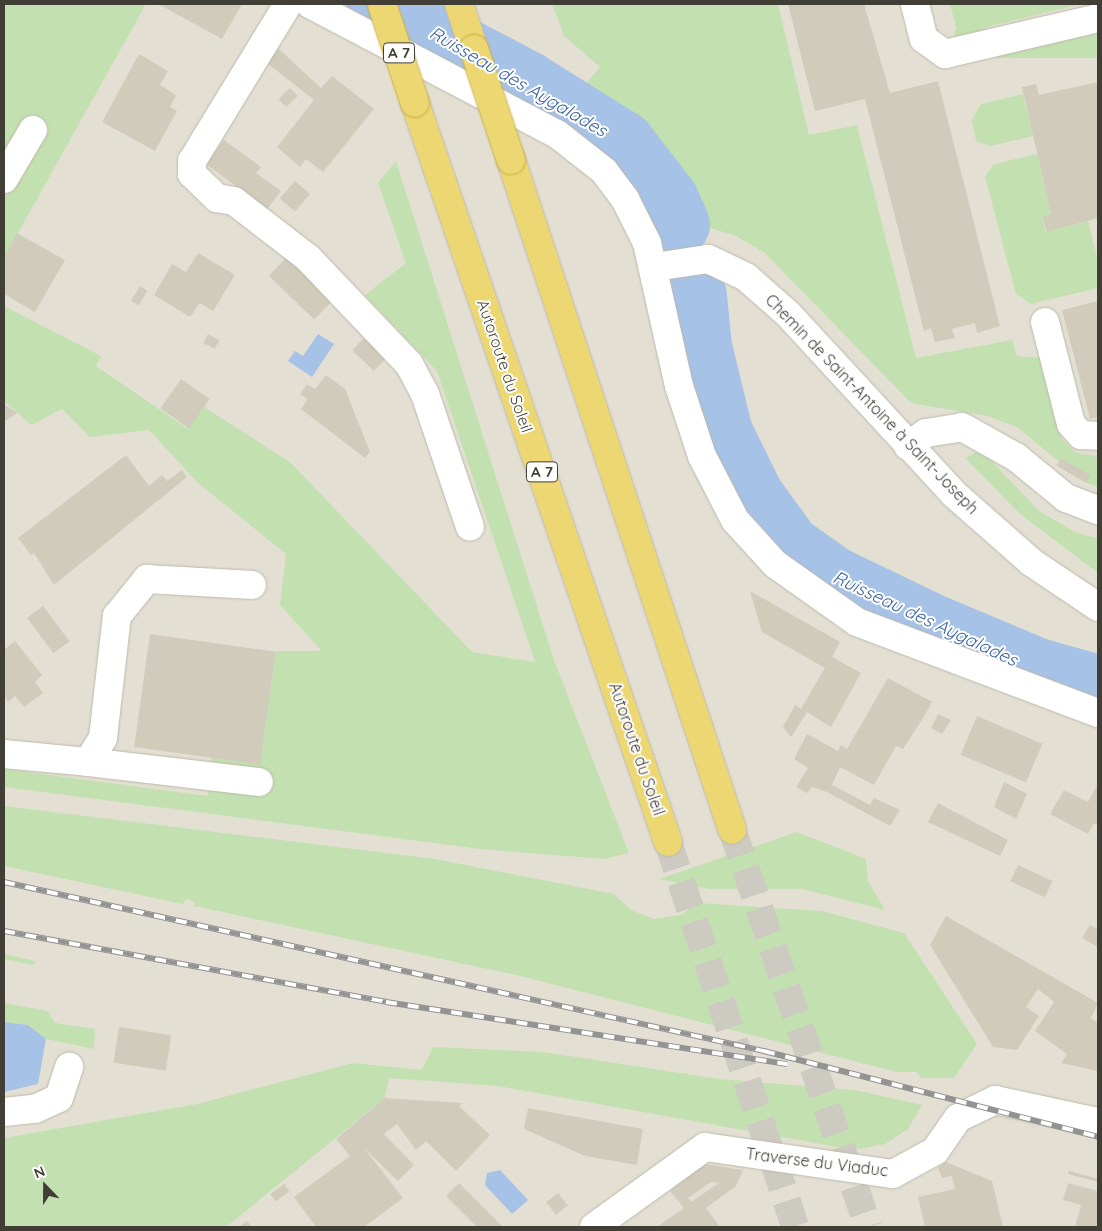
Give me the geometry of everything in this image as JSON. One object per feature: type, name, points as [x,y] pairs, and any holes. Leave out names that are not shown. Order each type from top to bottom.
[{"type":"highway","name":"Autoroute du Soleil","points":[[382,4],[668,842]]},
{"type":"highway","points":[[459,4],[732,829]]},
{"type":"street","points":[[288,4],[192,161],[192,174],[211,193],[234,201],[308,258],[409,364],[426,394],[470,527]]},
{"type":"street","points":[[310,4],[557,134],[604,171],[625,199],[655,267],[690,424],[717,490],[756,546],[801,585],[857,622],[1098,713]]},
{"type":"street","points":[[915,4],[924,39],[945,54],[1098,18]]},
{"type":"street","points":[[8,161],[33,130]]},
{"type":"street","name":"Chemin de Saint-Antoine à Saint-Joseph","points":[[655,267],[708,259],[746,277],[788,314],[908,446],[1031,562],[1098,607]]},
{"type":"street","points":[[1045,322],[1071,424],[1081,435],[1098,436]]},
{"type":"street","points":[[908,446],[926,433],[962,427],[1016,457],[1066,498],[1098,510]]},
{"type":"street","points":[[88,762],[103,738],[117,616],[147,579],[252,585]]},
{"type":"street","points":[[4,754],[259,782]]},
{"type":"street","points":[[4,1112],[35,1108],[59,1098],[69,1067]]},
{"type":"street","name":"Traverse du Viaduc","points":[[594,1227],[705,1147],[892,1174],[935,1150],[958,1118],[996,1100],[1098,1122]]},
{"type":"shaded area","points":[[4,4],[1098,4],[1098,1227],[4,1227]]},
{"type":"green space","points":[[4,4],[146,4],[4,258]]},
{"type":"green space","points":[[552,4],[778,4],[809,135],[857,125],[916,358],[1012,340],[1017,356],[1042,358],[1062,440],[1077,453],[1098,456],[1098,487],[1085,482],[1090,475],[1061,458],[1058,461],[1017,427],[987,416],[911,403],[764,252],[734,235],[695,224],[690,186],[665,148],[582,88],[600,67],[564,36]]},
{"type":"green space","points":[[950,4],[1081,4],[958,34]]},
{"type":"green space","points":[[955,29],[1098,29],[1098,58],[955,58]]},
{"type":"green space","points":[[1023,94],[1033,136],[990,146],[976,141],[972,120],[981,104]]},
{"type":"green space","points":[[1037,154],[1051,214],[1042,217],[1046,232],[1088,221],[1098,261],[1098,288],[1031,304],[1016,294],[985,177],[994,164]]},
{"type":"green space","points":[[396,161],[554,660],[629,853],[604,859],[480,849],[4,787],[4,769],[208,796],[211,757],[259,764],[276,651],[322,651],[280,605],[286,554],[198,483],[149,430],[90,437],[62,409],[31,425],[4,401],[4,306],[101,356],[96,366],[188,429],[204,407],[290,462],[472,652],[535,662],[437,371],[365,295],[406,263],[378,183]]},
{"type":"green space","points":[[981,450],[1039,511],[1077,533],[1098,538],[1098,573],[1020,514],[965,458]]},
{"type":"green space","points":[[4,806],[435,859],[614,894],[631,910],[654,919],[681,915],[697,903],[822,911],[904,933],[977,1044],[954,1078],[922,1078],[916,1072],[897,1072],[516,975],[194,906],[195,902],[186,899],[183,904],[4,866]]},
{"type":"green space","points":[[797,832],[866,859],[868,881],[885,910],[802,889],[709,889],[659,879]]},
{"type":"green space","points":[[4,954],[35,961],[33,965],[4,959]]},
{"type":"green space","points":[[4,1003],[48,1011],[55,1023],[95,1029],[94,1049],[46,1039],[28,1025],[4,1022]]},
{"type":"green space","points":[[433,1047],[543,1052],[720,1079],[855,1090],[922,1105],[908,1129],[885,1144],[854,1150],[498,1086],[389,1078],[385,1098],[226,1227],[4,1227],[4,1138],[197,1104],[353,1063],[422,1070]]},
{"type":"water","points":[[318,334],[334,344],[312,377],[288,361],[295,351],[303,356]]},
{"type":"water","points":[[4,1022],[28,1025],[46,1039],[38,1084],[4,1092]]},
{"type":"water","points":[[500,1170],[528,1200],[512,1214],[485,1185],[487,1173]]},
{"type":"building","points":[[158,4],[242,4],[222,39]]},
{"type":"building","points":[[788,4],[864,4],[890,93],[938,81],[1000,326],[977,333],[975,323],[952,329],[955,338],[935,342],[931,328],[924,331],[865,99],[815,111]]},
{"type":"building","points":[[279,49],[321,88],[332,76],[374,109],[323,172],[306,159],[300,167],[277,147],[314,100],[267,63]]},
{"type":"building","points":[[139,54],[168,71],[160,85],[176,95],[170,107],[177,111],[155,151],[102,122]]},
{"type":"building","points":[[1098,82],[1098,218],[1047,232],[1042,217],[1051,214],[1022,87],[1036,84],[1039,95]]},
{"type":"building","points":[[290,88],[298,96],[286,107],[279,99]]},
{"type":"building","points":[[224,140],[261,167],[256,173],[281,191],[267,209],[206,164]]},
{"type":"building","points":[[295,181],[310,194],[295,211],[280,198]]},
{"type":"building","points":[[17,233],[65,260],[35,312],[4,294],[4,258]]},
{"type":"building","points":[[198,253],[235,275],[213,311],[200,303],[190,317],[154,295],[172,264],[186,272]]},
{"type":"building","points":[[289,255],[334,299],[314,320],[269,276]]},
{"type":"building","points":[[140,286],[148,291],[139,305],[131,300]]},
{"type":"building","points":[[1098,301],[1098,417],[1090,419],[1062,310]]},
{"type":"building","points":[[208,334],[219,340],[215,349],[203,343]]},
{"type":"building","points":[[364,338],[386,359],[374,371],[352,350]]},
{"type":"building","points":[[326,375],[345,389],[370,452],[365,458],[301,409],[308,399],[300,394],[307,384],[315,389]]},
{"type":"building","points":[[181,379],[210,399],[189,429],[160,408]]},
{"type":"building","points":[[4,404],[17,413],[4,422]]},
{"type":"building","points":[[126,455],[149,486],[162,475],[167,481],[182,470],[187,477],[54,585],[34,553],[31,555],[18,538]]},
{"type":"building","points":[[1061,458],[1090,475],[1086,483],[1056,466]]},
{"type":"building","points":[[750,591],[840,642],[832,657],[861,673],[831,727],[807,712],[791,737],[783,727],[795,705],[801,709],[825,668],[762,632]]},
{"type":"building","points":[[43,606],[69,641],[54,653],[27,618]]},
{"type":"building","points":[[150,634],[276,652],[260,765],[134,747]]},
{"type":"building","points":[[15,641],[42,675],[35,682],[43,693],[24,707],[15,696],[8,702],[4,696],[4,650]]},
{"type":"building","points":[[888,678],[932,702],[903,749],[896,746],[874,785],[840,767],[832,785],[870,805],[874,798],[900,810],[890,826],[827,792],[812,787],[807,793],[796,787],[808,768],[794,759],[807,734],[838,751],[841,745],[847,749]]},
{"type":"building","points":[[938,714],[951,720],[942,734],[931,728]]},
{"type":"building","points":[[977,716],[1042,744],[1026,782],[961,755]]},
{"type":"building","points":[[1004,782],[1027,794],[1016,819],[994,807]]},
{"type":"building","points":[[1098,784],[1098,826],[1094,823],[1088,834],[1050,814],[1064,790],[1088,802]]},
{"type":"building","points":[[938,803],[1008,840],[1000,856],[928,822]]},
{"type":"building","points":[[1018,865],[1052,881],[1045,897],[1010,881]]},
{"type":"building","points":[[946,916],[1098,1003],[1091,1018],[1098,1023],[1098,1071],[1061,1063],[1067,1054],[1035,1031],[1054,1002],[1038,989],[1026,1007],[1039,1016],[1017,1050],[993,1047],[930,945]]},
{"type":"building","points":[[1090,925],[1098,929],[1098,947],[1082,938]]},
{"type":"building","points":[[119,1027],[171,1035],[166,1071],[113,1063]]},
{"type":"building","points":[[385,1098],[463,1103],[459,1106],[490,1135],[456,1171],[426,1141],[416,1150],[397,1124],[384,1134],[414,1165],[398,1181],[364,1148],[403,1198],[364,1227],[316,1227],[294,1197],[350,1156],[336,1139]]},
{"type":"building","points":[[528,1108],[643,1129],[637,1165],[585,1156],[524,1129]]},
{"type":"building","points":[[946,1162],[992,1181],[1003,1227],[925,1227],[918,1197],[955,1189],[952,1176],[942,1178],[938,1168]]},
{"type":"building","points":[[704,1164],[743,1170],[736,1186],[706,1208],[720,1227],[657,1227],[684,1208],[670,1191]],"holes":[[[711,1182],[719,1183],[691,1202],[688,1198]]]},
{"type":"building","points":[[1069,1171],[1098,1179],[1097,1182],[1068,1174]]},
{"type":"building","points":[[459,1183],[503,1227],[477,1227],[446,1196]]},
{"type":"building","points":[[1068,1183],[1098,1191],[1098,1227],[1075,1227],[1081,1205],[1063,1200]]},
{"type":"building","points":[[284,1184],[289,1191],[276,1201],[270,1194]]},
{"type":"building","points":[[558,1193],[568,1206],[556,1215],[546,1202]]},
{"type":"building","points":[[247,1221],[252,1227],[239,1227]]},
{"type":"waterway","name":"Ruisseau des Aygalades","points":[[378,4],[527,83],[623,143],[667,200],[678,225]]},
{"type":"waterway","name":"Ruisseau des Aygalades","points":[[695,296],[700,347],[721,433],[752,496],[789,547],[833,578],[935,627],[1038,670],[1098,687]]},
{"type":"tunnel","points":[[732,829],[868,1227]]},
{"type":"tunnel","points":[[668,842],[795,1227]]},
{"type":"railway","points":[[4,882],[764,1051],[1098,1137]]},
{"type":"railway","points":[[4,931],[386,1002],[787,1064]]}]
